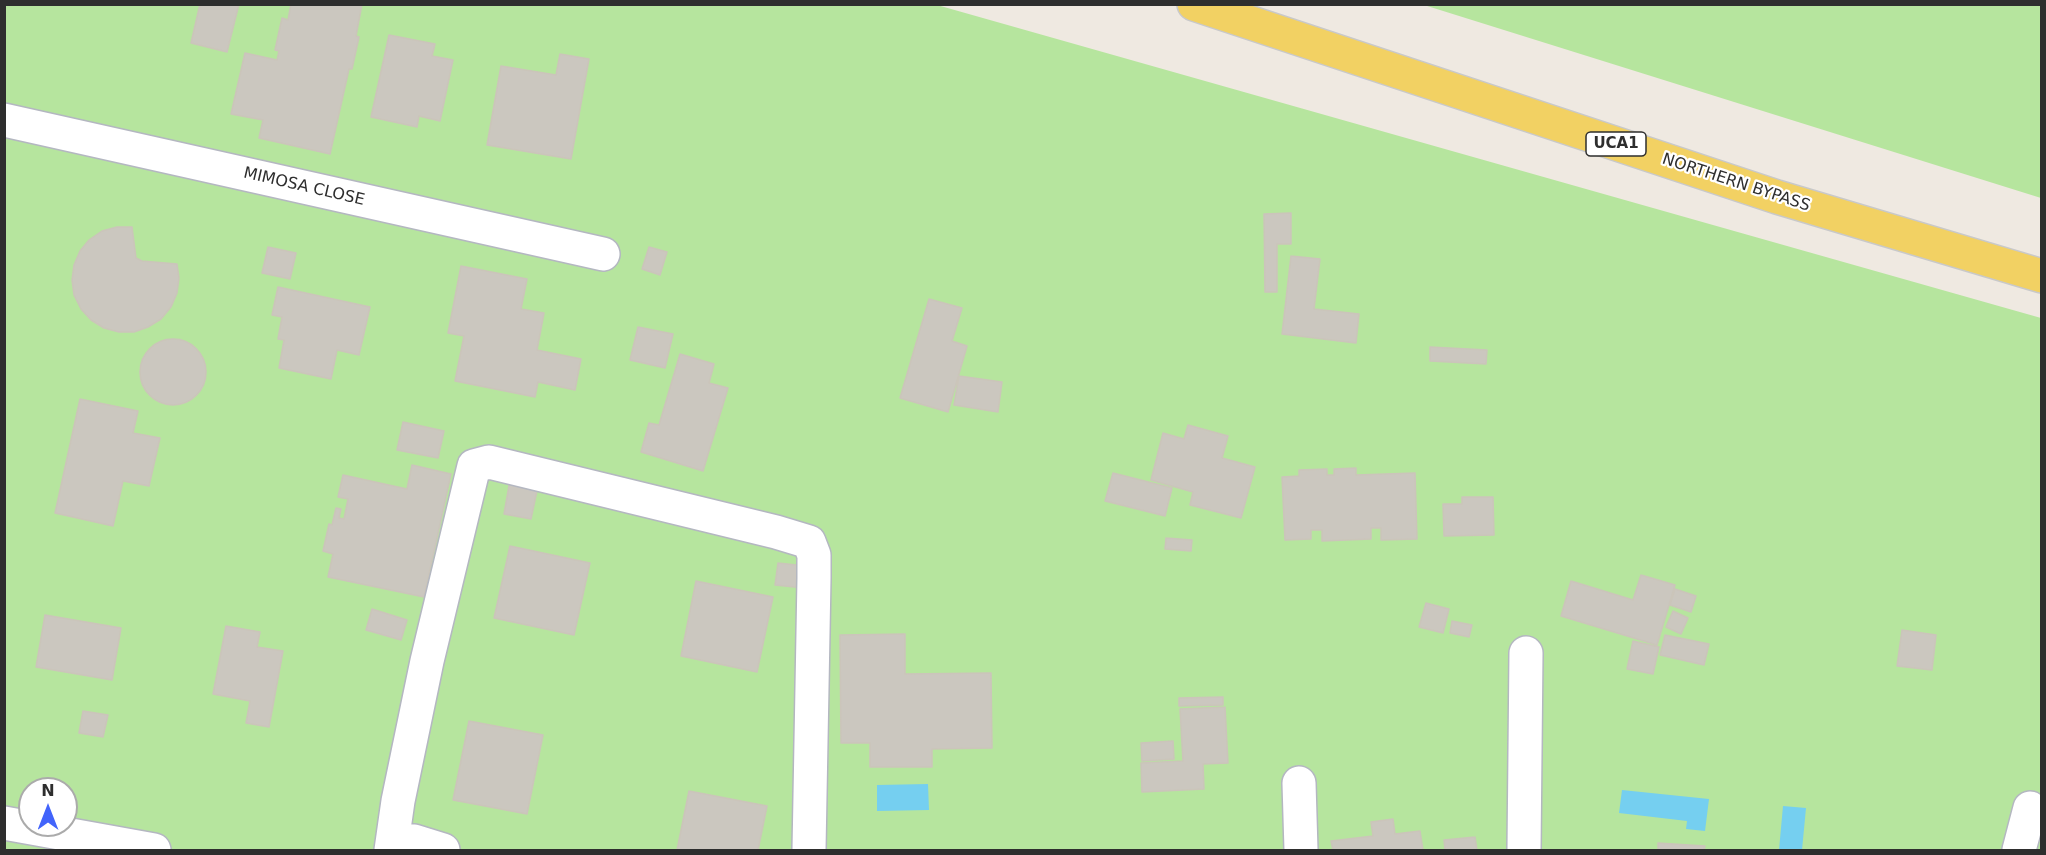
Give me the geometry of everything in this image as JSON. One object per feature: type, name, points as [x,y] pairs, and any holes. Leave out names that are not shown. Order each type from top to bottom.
[{"type":"main road","name":"NORTHERN BYPASS","points":[[1194,4],[1777,197],[2042,276]]},
{"type":"street","name":"MIMOSA CLOSE","points":[[4,120],[603,254]]},
{"type":"street","points":[[443,850],[414,841],[392,845],[398,801],[427,661],[474,466],[489,462],[809,542],[814,555],[809,850]]},
{"type":"street","points":[[1524,850],[1526,653]]},
{"type":"street","points":[[1299,783],[1301,850]]},
{"type":"street","points":[[2019,850],[2031,808]]},
{"type":"street","points":[[4,823],[154,850]]},
{"type":"green space","points":[[4,5],[937,5],[2041,318],[2041,850],[5,850]]},
{"type":"green space","points":[[1424,5],[2041,5],[2041,198]]},
{"type":"water","points":[[928,784],[929,810],[877,811],[877,785]]},
{"type":"water","points":[[1622,790],[1709,799],[1705,831],[1686,829],[1687,821],[1619,813]]},
{"type":"water","points":[[1783,806],[1806,808],[1802,850],[1779,850]]},
{"type":"building","points":[[200,4],[239,4],[227,52],[191,43]]},
{"type":"building","points":[[291,4],[362,4],[356,36],[359,37],[352,69],[349,69],[330,154],[259,138],[263,120],[231,114],[245,53],[277,60],[279,51],[275,50],[282,18],[288,20]]},
{"type":"building","points":[[389,35],[435,44],[432,56],[453,60],[440,121],[419,116],[417,127],[371,117]]},
{"type":"building","points":[[560,54],[589,59],[571,159],[487,145],[501,66],[556,75]]},
{"type":"building","points":[[1291,213],[1291,244],[1277,244],[1277,292],[1265,292],[1264,214]]},
{"type":"building","points":[[117,227],[132,227],[136,258],[142,261],[177,264],[179,278],[177,293],[171,307],[161,319],[134,332],[119,332],[104,328],[91,320],[81,309],[74,295],[72,280],[74,265],[80,251],[89,240],[102,231]]},
{"type":"building","points":[[268,247],[296,253],[290,279],[262,273]]},
{"type":"building","points":[[649,247],[667,252],[660,275],[642,269]]},
{"type":"building","points":[[1291,256],[1320,259],[1314,309],[1359,314],[1356,343],[1282,334]]},
{"type":"building","points":[[461,266],[527,279],[521,309],[544,313],[537,350],[581,359],[575,390],[538,382],[535,397],[455,381],[464,336],[448,333]]},
{"type":"building","points":[[278,287],[370,307],[359,355],[337,350],[331,379],[279,368],[284,340],[278,339],[282,317],[272,315]]},
{"type":"building","points":[[929,299],[962,308],[952,341],[967,346],[948,412],[900,398]]},
{"type":"building","points":[[638,327],[673,334],[665,368],[630,360]]},
{"type":"building","points":[[173,339],[186,342],[196,349],[203,359],[206,372],[203,385],[196,395],[186,402],[173,405],[160,402],[150,395],[143,385],[140,372],[143,359],[150,349],[160,342]]},
{"type":"building","points":[[1430,347],[1487,350],[1486,364],[1430,361]]},
{"type":"building","points":[[680,354],[714,364],[709,383],[728,388],[703,471],[641,452],[649,423],[659,425]]},
{"type":"building","points":[[959,376],[1002,382],[998,412],[954,405]]},
{"type":"building","points":[[80,399],[138,411],[133,433],[160,438],[149,486],[123,481],[113,526],[55,513]]},
{"type":"building","points":[[403,422],[444,431],[438,458],[397,450]]},
{"type":"building","points":[[1188,425],[1228,436],[1222,458],[1255,467],[1241,518],[1190,505],[1193,492],[1151,480],[1163,433],[1184,439]]},
{"type":"building","points":[[412,465],[451,474],[424,597],[328,577],[333,554],[323,551],[329,524],[332,525],[336,508],[341,509],[339,518],[344,519],[348,499],[338,497],[343,475],[407,489]]},
{"type":"building","points":[[1356,468],[1356,475],[1415,473],[1417,539],[1381,540],[1381,528],[1371,528],[1371,539],[1322,541],[1322,530],[1311,530],[1311,539],[1285,540],[1282,477],[1299,476],[1299,470],[1327,469],[1327,475],[1334,475],[1334,469]]},
{"type":"building","points":[[1113,473],[1172,488],[1165,516],[1105,501]]},
{"type":"building","points":[[510,480],[538,486],[531,519],[504,514]]},
{"type":"building","points":[[1462,497],[1493,497],[1494,535],[1444,536],[1443,504],[1462,504]]},
{"type":"building","points":[[1166,538],[1192,540],[1191,551],[1165,549]]},
{"type":"building","points":[[510,546],[590,563],[574,635],[494,618]]},
{"type":"building","points":[[778,563],[806,566],[804,588],[775,585]]},
{"type":"building","points":[[1641,575],[1675,585],[1657,645],[1561,616],[1571,581],[1633,600]]},
{"type":"building","points":[[696,581],[773,597],[757,672],[681,656]]},
{"type":"building","points":[[1675,589],[1696,596],[1691,612],[1670,605]]},
{"type":"building","points":[[1426,603],[1449,609],[1443,633],[1419,627]]},
{"type":"building","points":[[372,609],[407,620],[401,640],[366,630]]},
{"type":"building","points":[[1673,611],[1688,618],[1681,634],[1666,627]]},
{"type":"building","points":[[45,615],[121,628],[112,680],[36,667]]},
{"type":"building","points":[[1452,621],[1472,625],[1469,637],[1450,633]]},
{"type":"building","points":[[226,626],[260,632],[257,647],[283,651],[269,727],[246,723],[250,701],[213,694]]},
{"type":"building","points":[[1902,630],[1936,635],[1932,670],[1897,666]]},
{"type":"building","points":[[905,634],[905,674],[991,673],[992,748],[932,749],[932,767],[870,767],[870,743],[841,743],[840,635]]},
{"type":"building","points":[[1665,635],[1709,644],[1704,665],[1660,655]]},
{"type":"building","points":[[1633,641],[1659,647],[1653,674],[1627,669]]},
{"type":"building","points":[[1223,697],[1223,705],[1179,706],[1179,698]]},
{"type":"building","points":[[1225,707],[1228,763],[1203,764],[1204,789],[1142,792],[1141,763],[1183,761],[1180,709]]},
{"type":"building","points":[[83,711],[108,715],[103,737],[79,733]]},
{"type":"building","points":[[469,721],[543,735],[527,814],[453,800]]},
{"type":"building","points":[[1173,741],[1174,759],[1142,761],[1141,743]]},
{"type":"building","points":[[689,791],[767,806],[758,850],[677,850]]},
{"type":"building","points":[[1393,819],[1395,834],[1420,831],[1423,850],[1333,850],[1331,841],[1373,836],[1371,822]]},
{"type":"building","points":[[1475,837],[1477,850],[1445,850],[1444,840]]},
{"type":"building","points":[[1658,843],[1705,846],[1704,850],[1658,850]]}]
